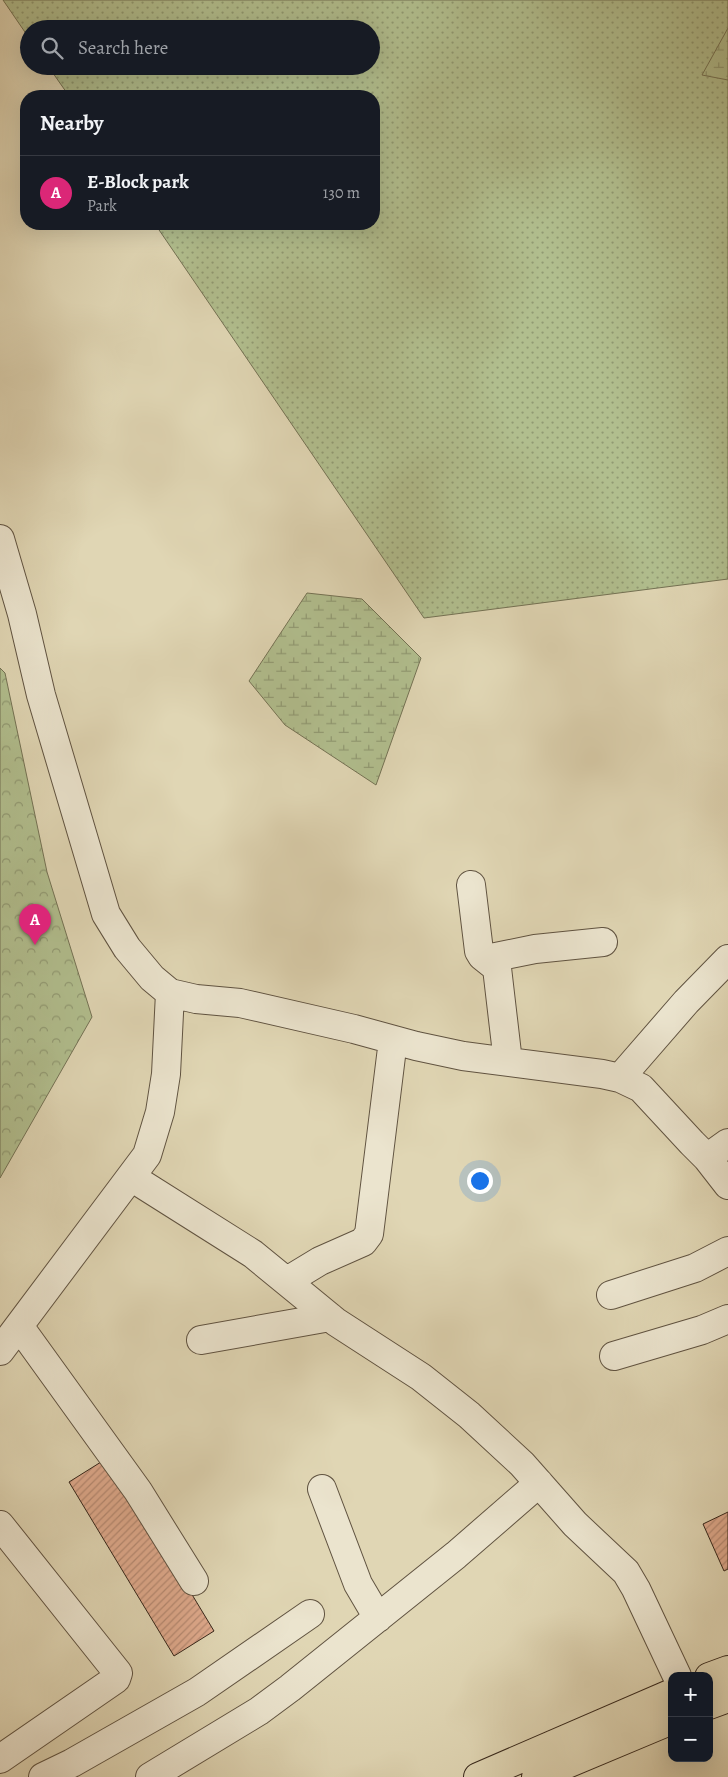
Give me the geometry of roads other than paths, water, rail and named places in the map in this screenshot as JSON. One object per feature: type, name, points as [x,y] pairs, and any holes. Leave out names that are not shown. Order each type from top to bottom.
[{"type":"main road","points":[[713,1676],[728,1670]]},
{"type":"main road","points":[[478,1777],[668,1695]]},
{"type":"main road","points":[[713,1704],[728,1698]]},
{"type":"main road","points":[[536,1777],[668,1722]]},
{"type":"street","points":[[0,539],[22,614],[41,695],[106,914],[127,948],[152,978],[170,993],[196,999],[240,1003],[463,1056],[620,1078],[641,1088],[692,1143],[718,1150],[728,1184]]},
{"type":"street","points":[[471,885],[479,951],[497,968],[508,1062]]},
{"type":"street","points":[[486,959],[535,949],[604,942]]},
{"type":"street","points":[[620,1078],[686,1002],[728,959]]},
{"type":"street","points":[[0,1351],[147,1155],[160,1112],[166,1074],[170,993]]},
{"type":"street","points":[[288,1281],[320,1261],[363,1242],[369,1234],[394,1040]]},
{"type":"street","points":[[131,1177],[254,1254],[330,1317],[421,1377],[469,1415],[522,1464],[575,1524],[626,1572],[636,1588],[675,1672]]},
{"type":"street","points":[[611,1295],[695,1268],[728,1251]]},
{"type":"street","points":[[201,1340],[330,1317]]},
{"type":"street","points":[[614,1356],[702,1330],[728,1319]]},
{"type":"street","points":[[19,1326],[138,1490],[194,1581]]},
{"type":"street","points":[[150,1777],[259,1710],[378,1618],[496,1522],[539,1483]]},
{"type":"street","points":[[322,1489],[358,1584],[378,1618]]},
{"type":"street","points":[[0,1525],[118,1673],[118,1676],[0,1758]]},
{"type":"street","points":[[43,1777],[72,1763],[197,1692],[310,1614]]},
{"type":"place","name":"E-Block park","points":[[35,945]]}]
